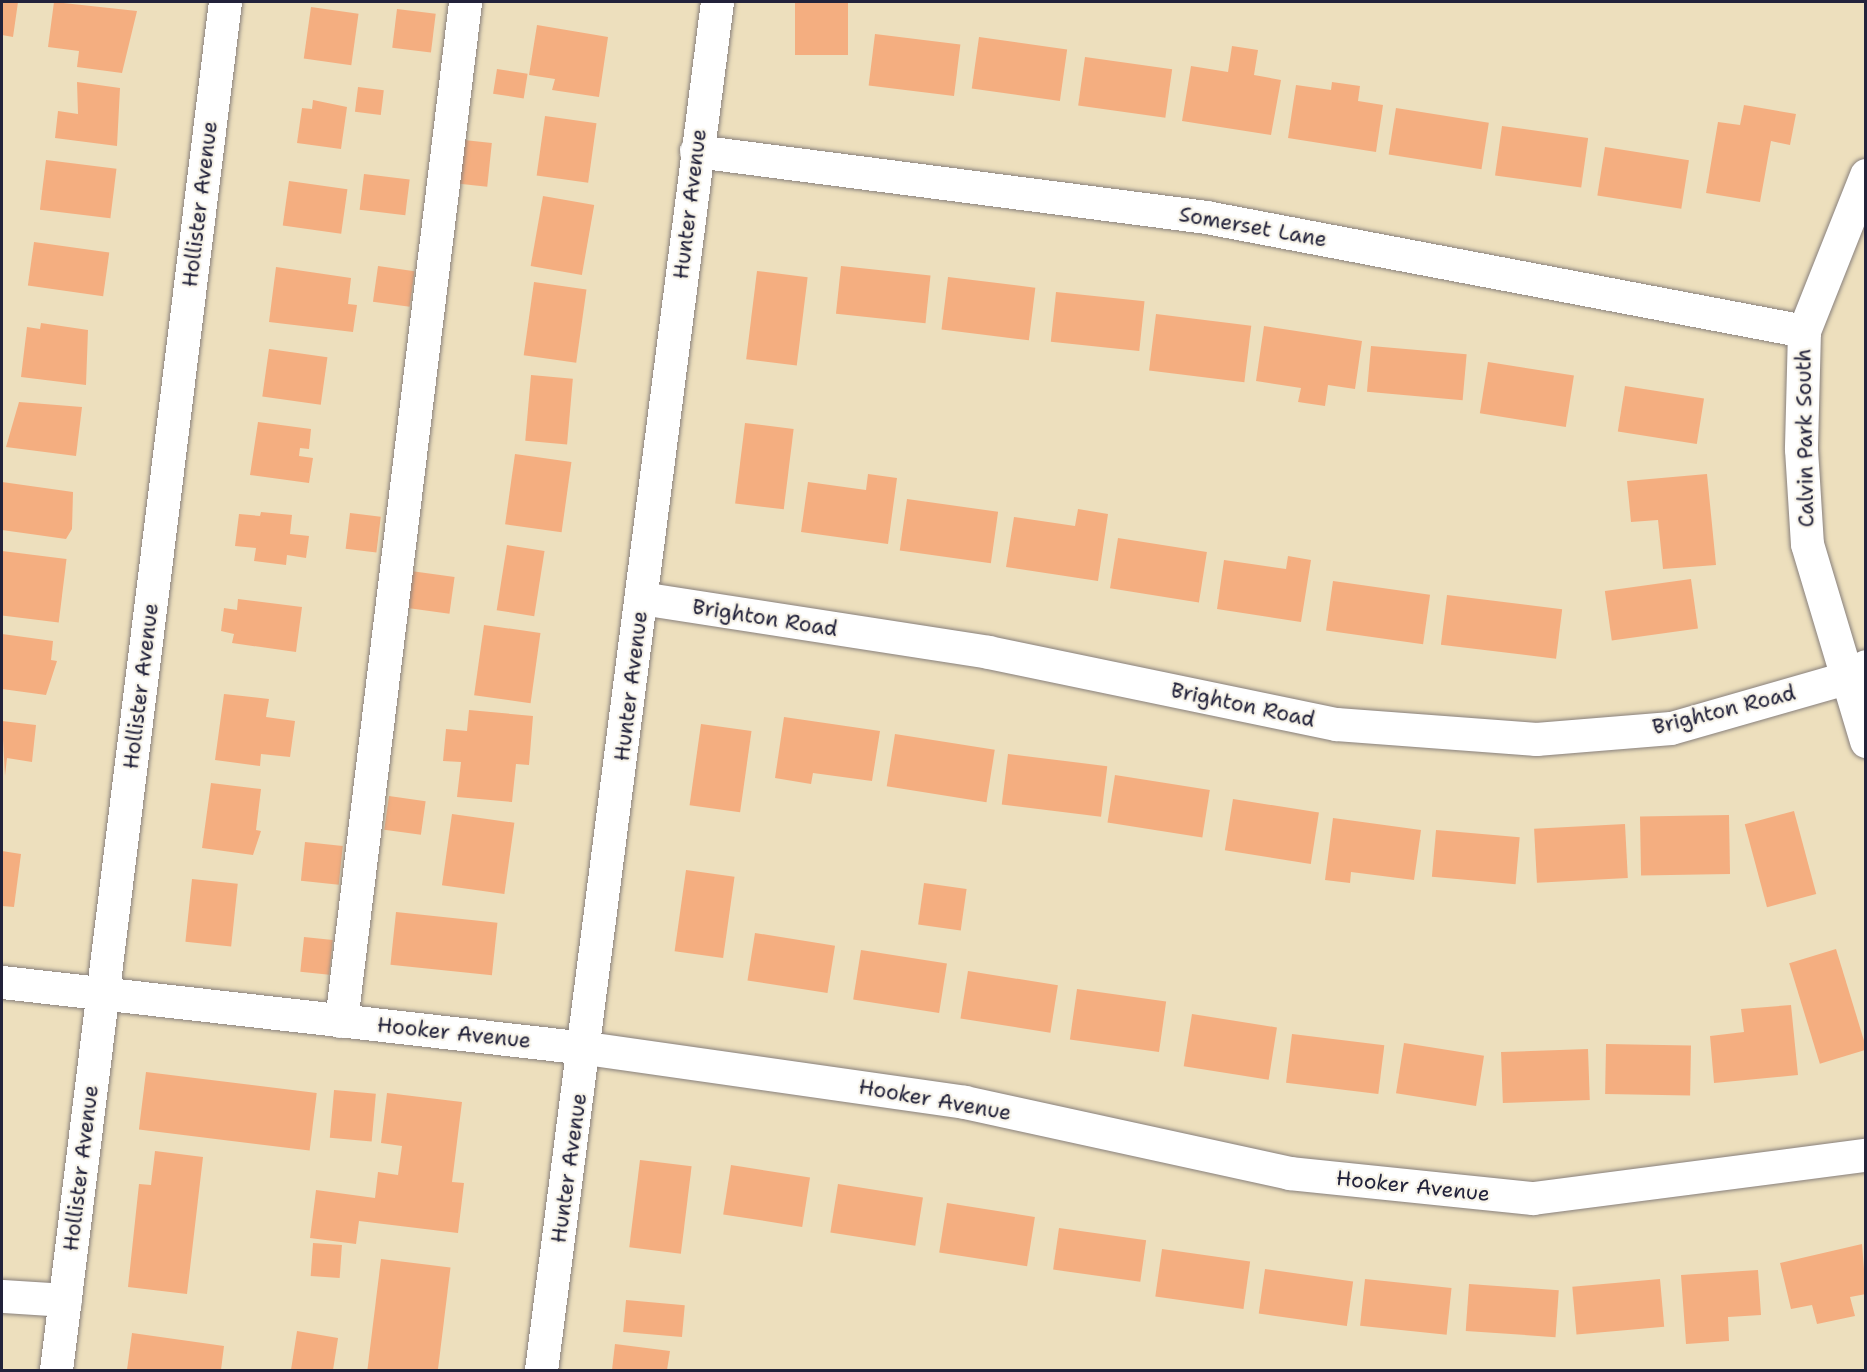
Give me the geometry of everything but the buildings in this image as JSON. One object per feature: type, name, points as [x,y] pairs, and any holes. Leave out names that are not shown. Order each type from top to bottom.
[{"type":"street","name":"Hollister Avenue","points":[[56,1371],[225,2]]},
{"type":"street","points":[[340,1021],[465,2]]},
{"type":"street","name":"Hunter Avenue","points":[[541,1371],[586,1048],[696,151],[717,2]]},
{"type":"street","name":"Somerset Lane","points":[[696,151],[1206,217],[1804,331]]},
{"type":"street","name":"Calvin Park South","points":[[1866,175],[1804,331],[1801,449],[1807,544],[1855,672],[1866,741]]},
{"type":"street","name":"Brighton Road","points":[[641,598],[988,652],[1336,724],[1536,739],[1671,728],[1855,672]]},
{"type":"street","name":"Hooker Avenue","points":[[2,982],[586,1048],[964,1102],[1289,1173],[1533,1198],[1866,1155]]},
{"type":"street","points":[[2,1296],[65,1300]]}]
